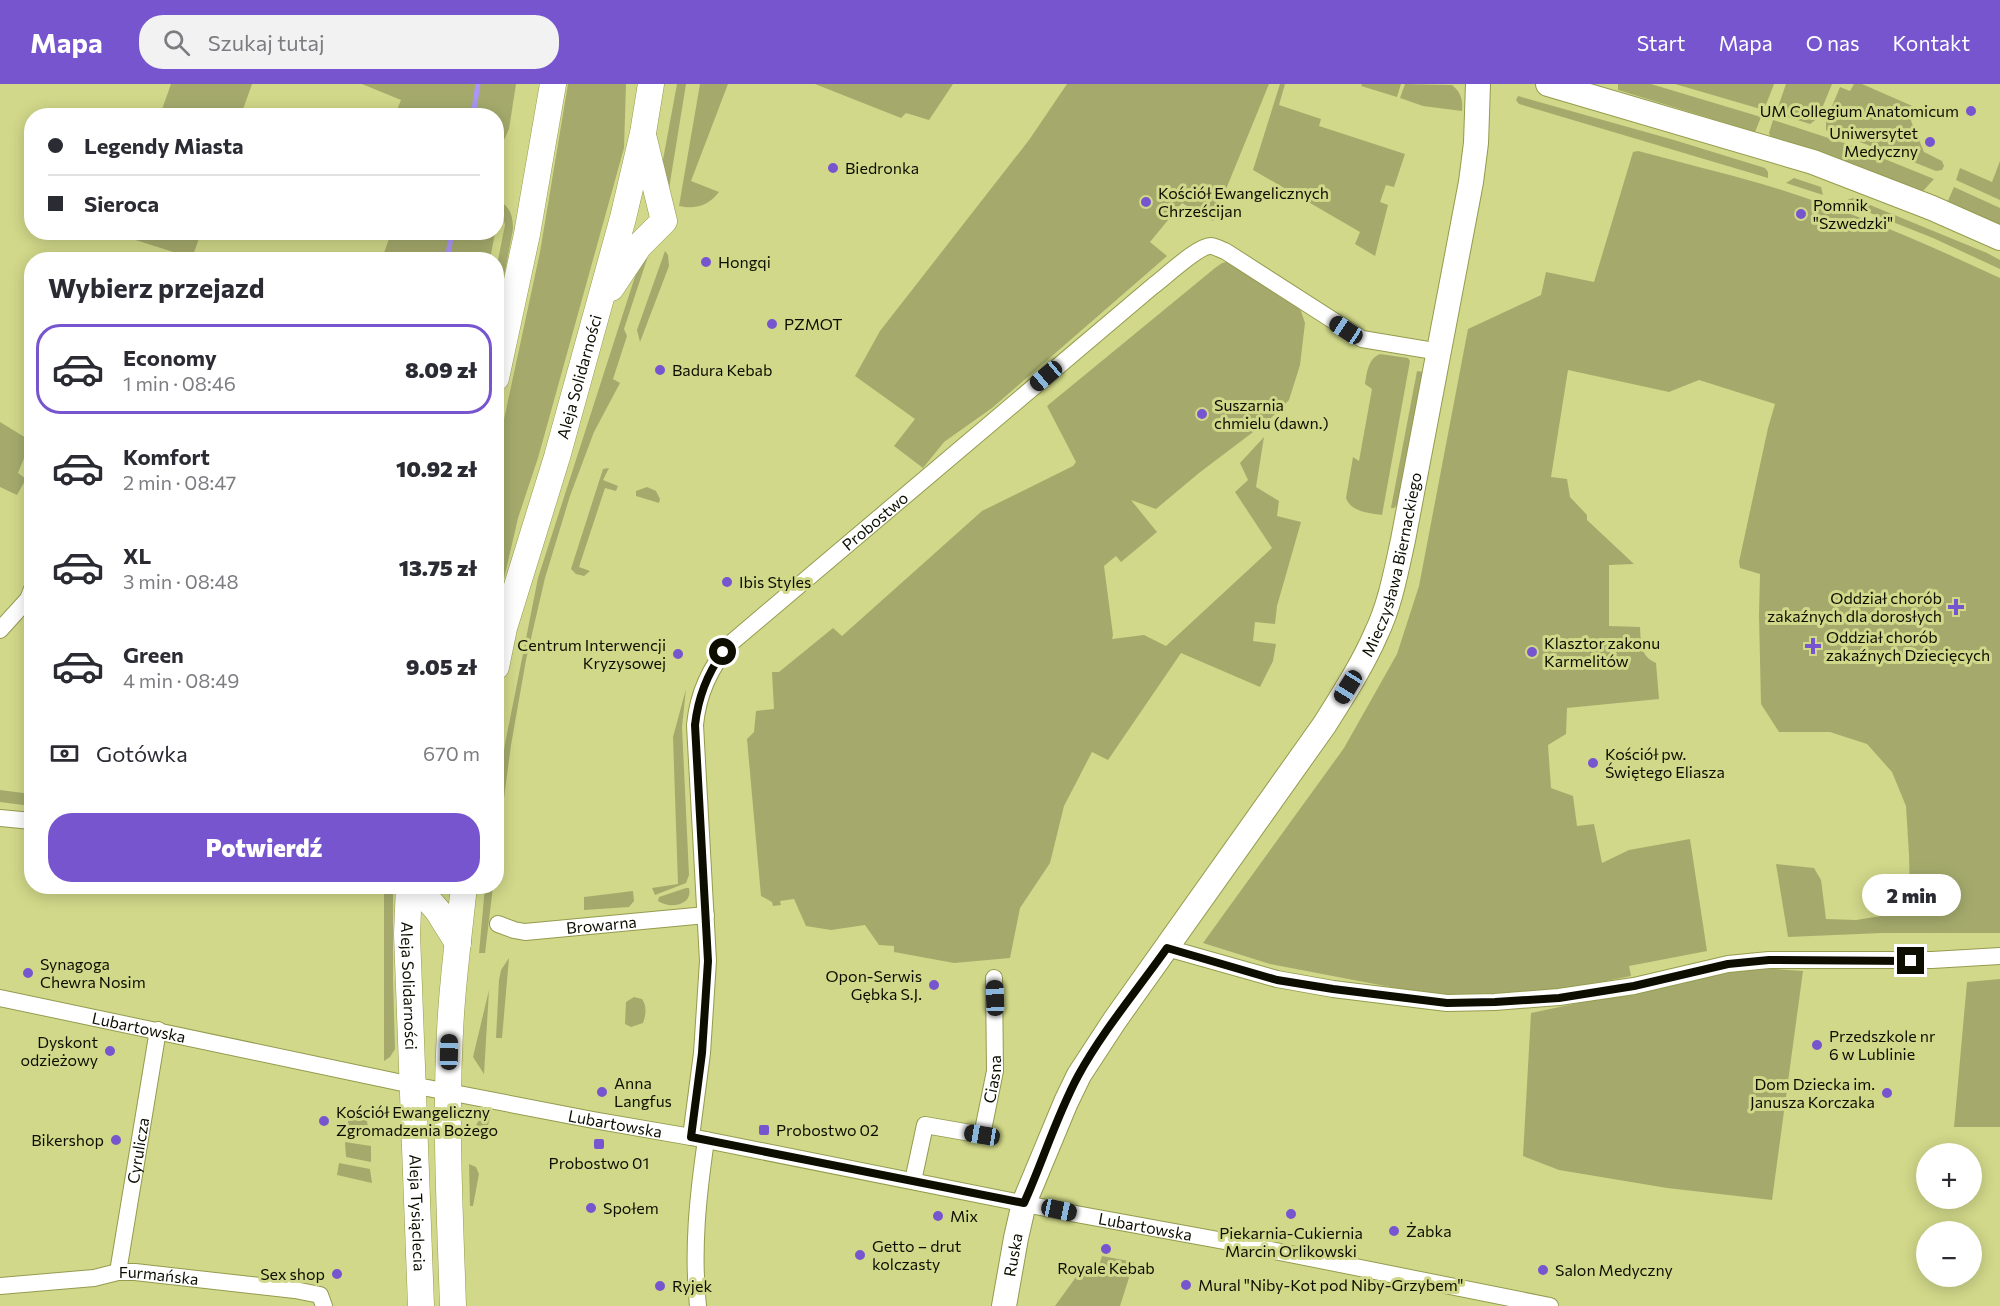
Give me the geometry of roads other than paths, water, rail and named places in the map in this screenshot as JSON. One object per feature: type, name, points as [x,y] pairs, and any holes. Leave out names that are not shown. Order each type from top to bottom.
[{"type":"main road","points":[[504,341],[527,234],[553,84]]},
{"type":"main road","name":"Aleja Solidarności","points":[[504,628],[557,457],[623,218],[643,133],[651,84]]},
{"type":"main road","points":[[597,309],[639,246],[664,221],[643,133]]},
{"type":"main road","name":"Aleja Solidarności","points":[[409,894],[407,934],[412,1085]]},
{"type":"main road","points":[[423,894],[438,911],[458,943]]},
{"type":"main road","points":[[448,1092],[450,1032],[463,894]]},
{"type":"main road","name":"Aleja Tysiąclecia","points":[[412,1085],[421,1306]]},
{"type":"main road","name":"Aleja Tysiąclecia","points":[[448,1092],[447,1151],[453,1306]]},
{"type":"street","name":"Mieczysława Biernackiego","points":[[1024,1203],[1079,1075],[1115,1020],[1325,724],[1377,633],[1396,570],[1440,352],[1471,182],[1476,143],[1478,84]]},
{"type":"street","points":[[1548,84],[1813,162],[1940,211],[2000,238]]},
{"type":"street","name":"Probostwo","points":[[698,1306],[695,1245],[702,1053],[708,983],[695,725],[696,710],[704,686],[719,657],[763,614],[923,483],[1153,286],[1196,252],[1211,246],[1225,251],[1362,339],[1440,352]]},
{"type":"street","points":[[0,630],[24,603]]},
{"type":"street","points":[[0,818],[24,820]]},
{"type":"street","name":"Browarna","points":[[498,924],[525,932],[706,915]]},
{"type":"street","points":[[1167,948],[1277,980],[1447,1003],[1567,996],[1634,986],[1728,964],[1769,960],[1932,960],[2000,956]]},
{"type":"street","name":"Ciasna","points":[[913,1181],[925,1125],[982,1135],[995,1071],[994,978]]},
{"type":"street","name":"Lubartowska","points":[[0,998],[412,1085],[699,1138],[1513,1302],[1550,1306]]},
{"type":"street","name":"Cyrulicza","points":[[118,1272],[158,1030]]},
{"type":"street","name":"Ruska","points":[[1004,1306],[1024,1203]]},
{"type":"street","name":"Furmańska","points":[[0,1286],[135,1272],[295,1290],[322,1301]]},
{"type":"waterway","points":[[474,108],[478,84]]},
{"type":"waterway","points":[[448,252],[451,240]]},
{"type":"place","name":"UM Collegium Anatomicum","points":[[1971,111]]},
{"type":"place","name":"Uniwersytet Medyczny","points":[[1930,142]]},
{"type":"place","name":"Biedronka","points":[[833,168]]},
{"type":"place","name":"Kościół Ewangelicznych Chrześcijan","points":[[1146,202]]},
{"type":"place","name":"Pomnik \"Szwedzki\"","points":[[1801,214]]},
{"type":"place","name":"Hongqi","points":[[706,262]]},
{"type":"place","name":"PZMOT","points":[[772,324]]},
{"type":"place","name":"Badura Kebab","points":[[660,370]]},
{"type":"place","name":"Suszarnia chmielu (dawn.)","points":[[1202,414]]},
{"type":"place","name":"Ibis Styles","points":[[727,582]]},
{"type":"place","name":"Oddział chorób zakaźnych dla dorosłych","points":[[1956,607]]},
{"type":"place","name":"Oddział chorób zakaźnych Dziecięcych","points":[[1813,646]]},
{"type":"place","name":"Klasztor zakonu Karmelitów","points":[[1532,652]]},
{"type":"place","name":"Centrum Interwencji Kryzysowej","points":[[678,654]]},
{"type":"place","name":"Kościół pw. Świętego Eliasza","points":[[1593,763]]},
{"type":"place","name":"Synagoga Chewra Nosim","points":[[28,973]]},
{"type":"place","name":"Opon-Serwis Gębka S.J.","points":[[934,985]]},
{"type":"place","name":"Przedszkole nr 6 w Lublinie","points":[[1817,1045]]},
{"type":"place","name":"Dyskont odzieżowy","points":[[110,1051]]},
{"type":"place","name":"Anna Langfus","points":[[602,1092]]},
{"type":"place","name":"Dom Dziecka im. Janusza Korczaka","points":[[1887,1093]]},
{"type":"place","name":"Kościół Ewangeliczny Zgromadzenia Bożego","points":[[324,1121]]},
{"type":"place","name":"Probostwo 02","points":[[764,1130]]},
{"type":"place","name":"Bikershop","points":[[116,1140]]},
{"type":"place","name":"Probostwo 01","points":[[599,1144]]},
{"type":"place","name":"Społem","points":[[591,1208]]},
{"type":"place","name":"Piekarnia-Cukiernia Marcin Orlikowski","points":[[1291,1214]]},
{"type":"place","name":"Mix","points":[[938,1216]]},
{"type":"place","name":"Żabka","points":[[1394,1231]]},
{"type":"place","name":"Royale Kebab","points":[[1106,1249]]},
{"type":"place","name":"Getto – drut kolczasty","points":[[860,1255]]},
{"type":"place","name":"Salon Medyczny","points":[[1543,1270]]},
{"type":"place","name":"Sex shop","points":[[337,1274]]},
{"type":"place","name":"Mural \"Niby-Kot pod Niby-Grzybem\"","points":[[1186,1285]]},
{"type":"place","name":"Ryjek","points":[[660,1286]]}]
